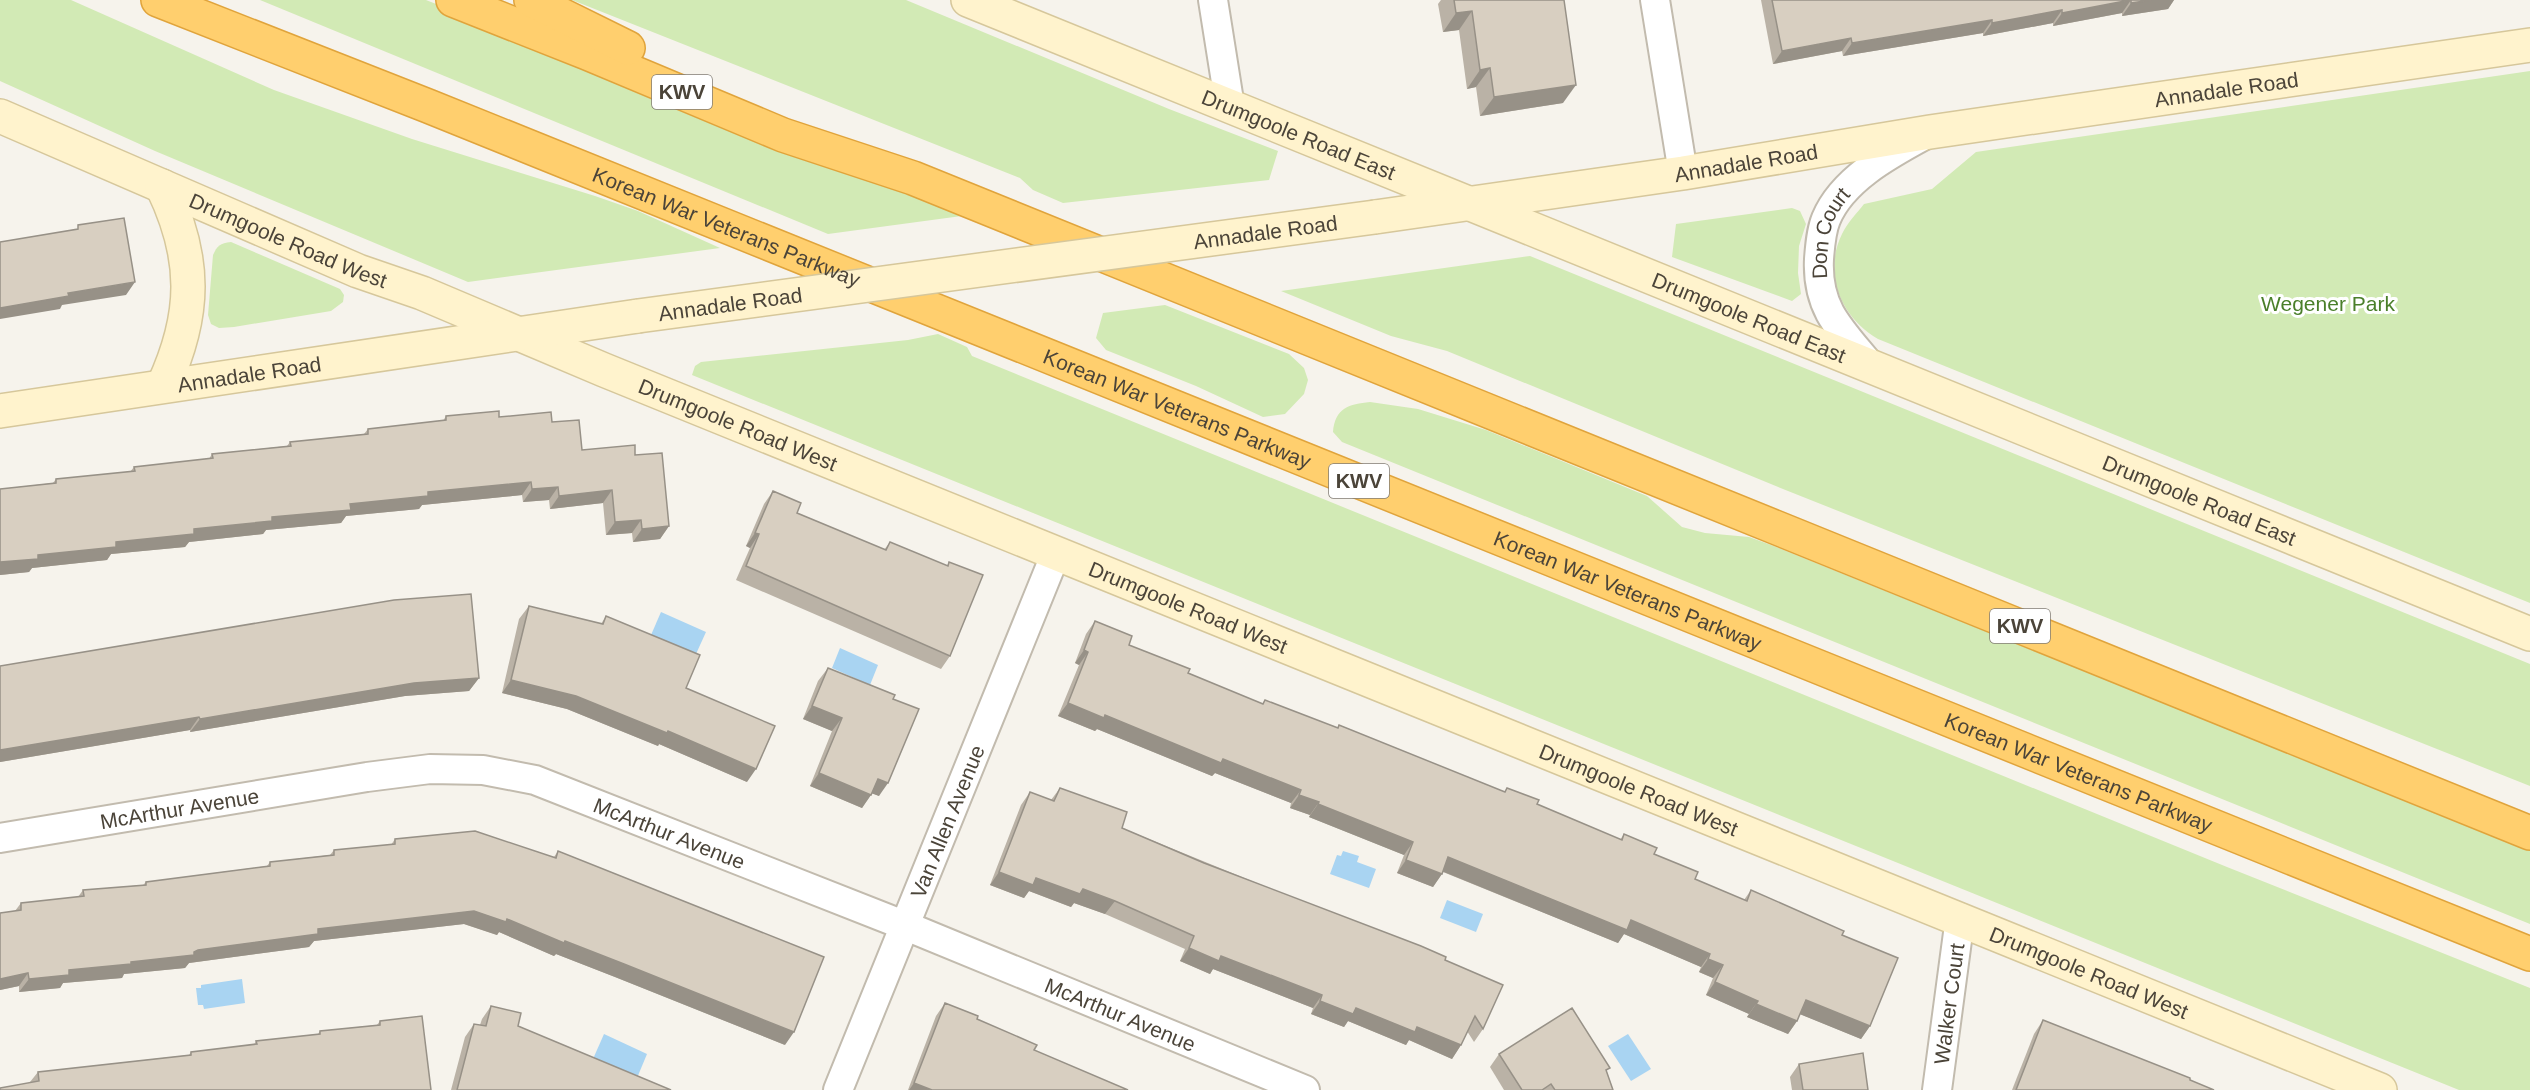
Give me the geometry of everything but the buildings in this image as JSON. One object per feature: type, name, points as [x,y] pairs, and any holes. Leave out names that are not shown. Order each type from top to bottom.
[{"type":"highway","name":"Korean War Veterans Parkway","points":[[158,0],[428,106],[2530,954]]},
{"type":"highway","name":"KWV","points":[[453,0],[783,135],[913,178],[2530,833]]},
{"type":"highway","points":[[531,0],[636,52],[792,118],[913,178]]},
{"type":"main road","name":"Drumgoole Road East","points":[[968,0],[2530,634]]},
{"type":"main road","name":"Annadale Road","points":[[0,411],[516,333],[1683,173],[1930,132],[2530,45]]},
{"type":"main road","name":"Drumgoole Road West","points":[[0,116],[358,271],[422,293],[2380,1090]]},
{"type":"main road","points":[[162,186],[180,233],[189,287],[180,344],[163,386]]},
{"type":"street","points":[[1212,0],[1230,107]]},
{"type":"street","points":[[1655,0],[1683,173]]},
{"type":"street","name":"Don Court","points":[[1872,368],[1841,330],[1821,293],[1818,270],[1820,243],[1827,218],[1844,192],[1867,171],[1930,132]]},
{"type":"street","name":"Van Allen Avenue","points":[[838,1090],[1056,553]]},
{"type":"street","name":"McArthur Avenue","points":[[0,837],[367,777],[430,769],[483,770],[535,780],[906,926],[1305,1090]]},
{"type":"street","name":"Walker Court","points":[[1937,1090],[1960,918]]},
{"type":"green space","points":[[0,0],[71,0],[274,90],[412,139],[638,211],[720,248],[468,282],[155,151],[0,81]]},
{"type":"green space","points":[[260,0],[426,0],[969,215],[828,234]]},
{"type":"green space","points":[[572,0],[906,0],[1169,109],[1278,151],[1269,180],[1063,203],[1033,190],[1020,178]]},
{"type":"green space","name":"Wegener Park","points":[[2530,71],[2530,603],[1878,339],[1854,320],[1839,294],[1834,265],[1836,249],[1844,230],[1864,204],[1932,189],[1976,152]]},
{"type":"green space","points":[[1792,208],[1800,211],[1806,224],[1799,246],[1798,273],[1801,294],[1792,301],[1672,257],[1676,224]]},
{"type":"green space","points":[[231,242],[340,289],[344,295],[343,302],[331,311],[234,327],[219,328],[211,324],[208,315],[213,255],[219,246]]},
{"type":"green space","points":[[1530,256],[2530,664],[2530,786],[1788,491],[1447,351],[1391,336],[1281,291]]},
{"type":"green space","points":[[1165,305],[1289,354],[1304,368],[1308,380],[1304,394],[1285,414],[1263,417],[1196,386],[1106,350],[1096,338],[1103,313]]},
{"type":"green space","points":[[938,334],[967,347],[972,356],[2530,988],[2530,1090],[2459,1090],[692,375],[695,366],[701,362],[908,340]]},
{"type":"green space","points":[[1370,402],[1418,409],[1486,430],[1647,496],[1682,527],[1705,533],[1749,537],[1771,545],[2530,850],[2530,924],[1342,442],[1333,432],[1340,412],[1356,404]]},
{"type":"water","points":[[661,612],[706,632],[696,654],[651,635]]},
{"type":"water","points":[[840,648],[878,665],[870,685],[832,668]]},
{"type":"water","points":[[1343,851],[1359,856],[1357,862],[1376,869],[1369,888],[1330,874],[1337,855],[1341,856]]},
{"type":"water","points":[[1447,900],[1483,914],[1476,932],[1440,918]]},
{"type":"water","points":[[242,979],[245,1003],[204,1009],[203,1005],[198,1005],[196,988],[201,988],[201,985]]},
{"type":"water","points":[[604,1034],[647,1054],[637,1078],[593,1059]]},
{"type":"water","points":[[1628,1034],[1651,1069],[1631,1081],[1608,1046]]}]
